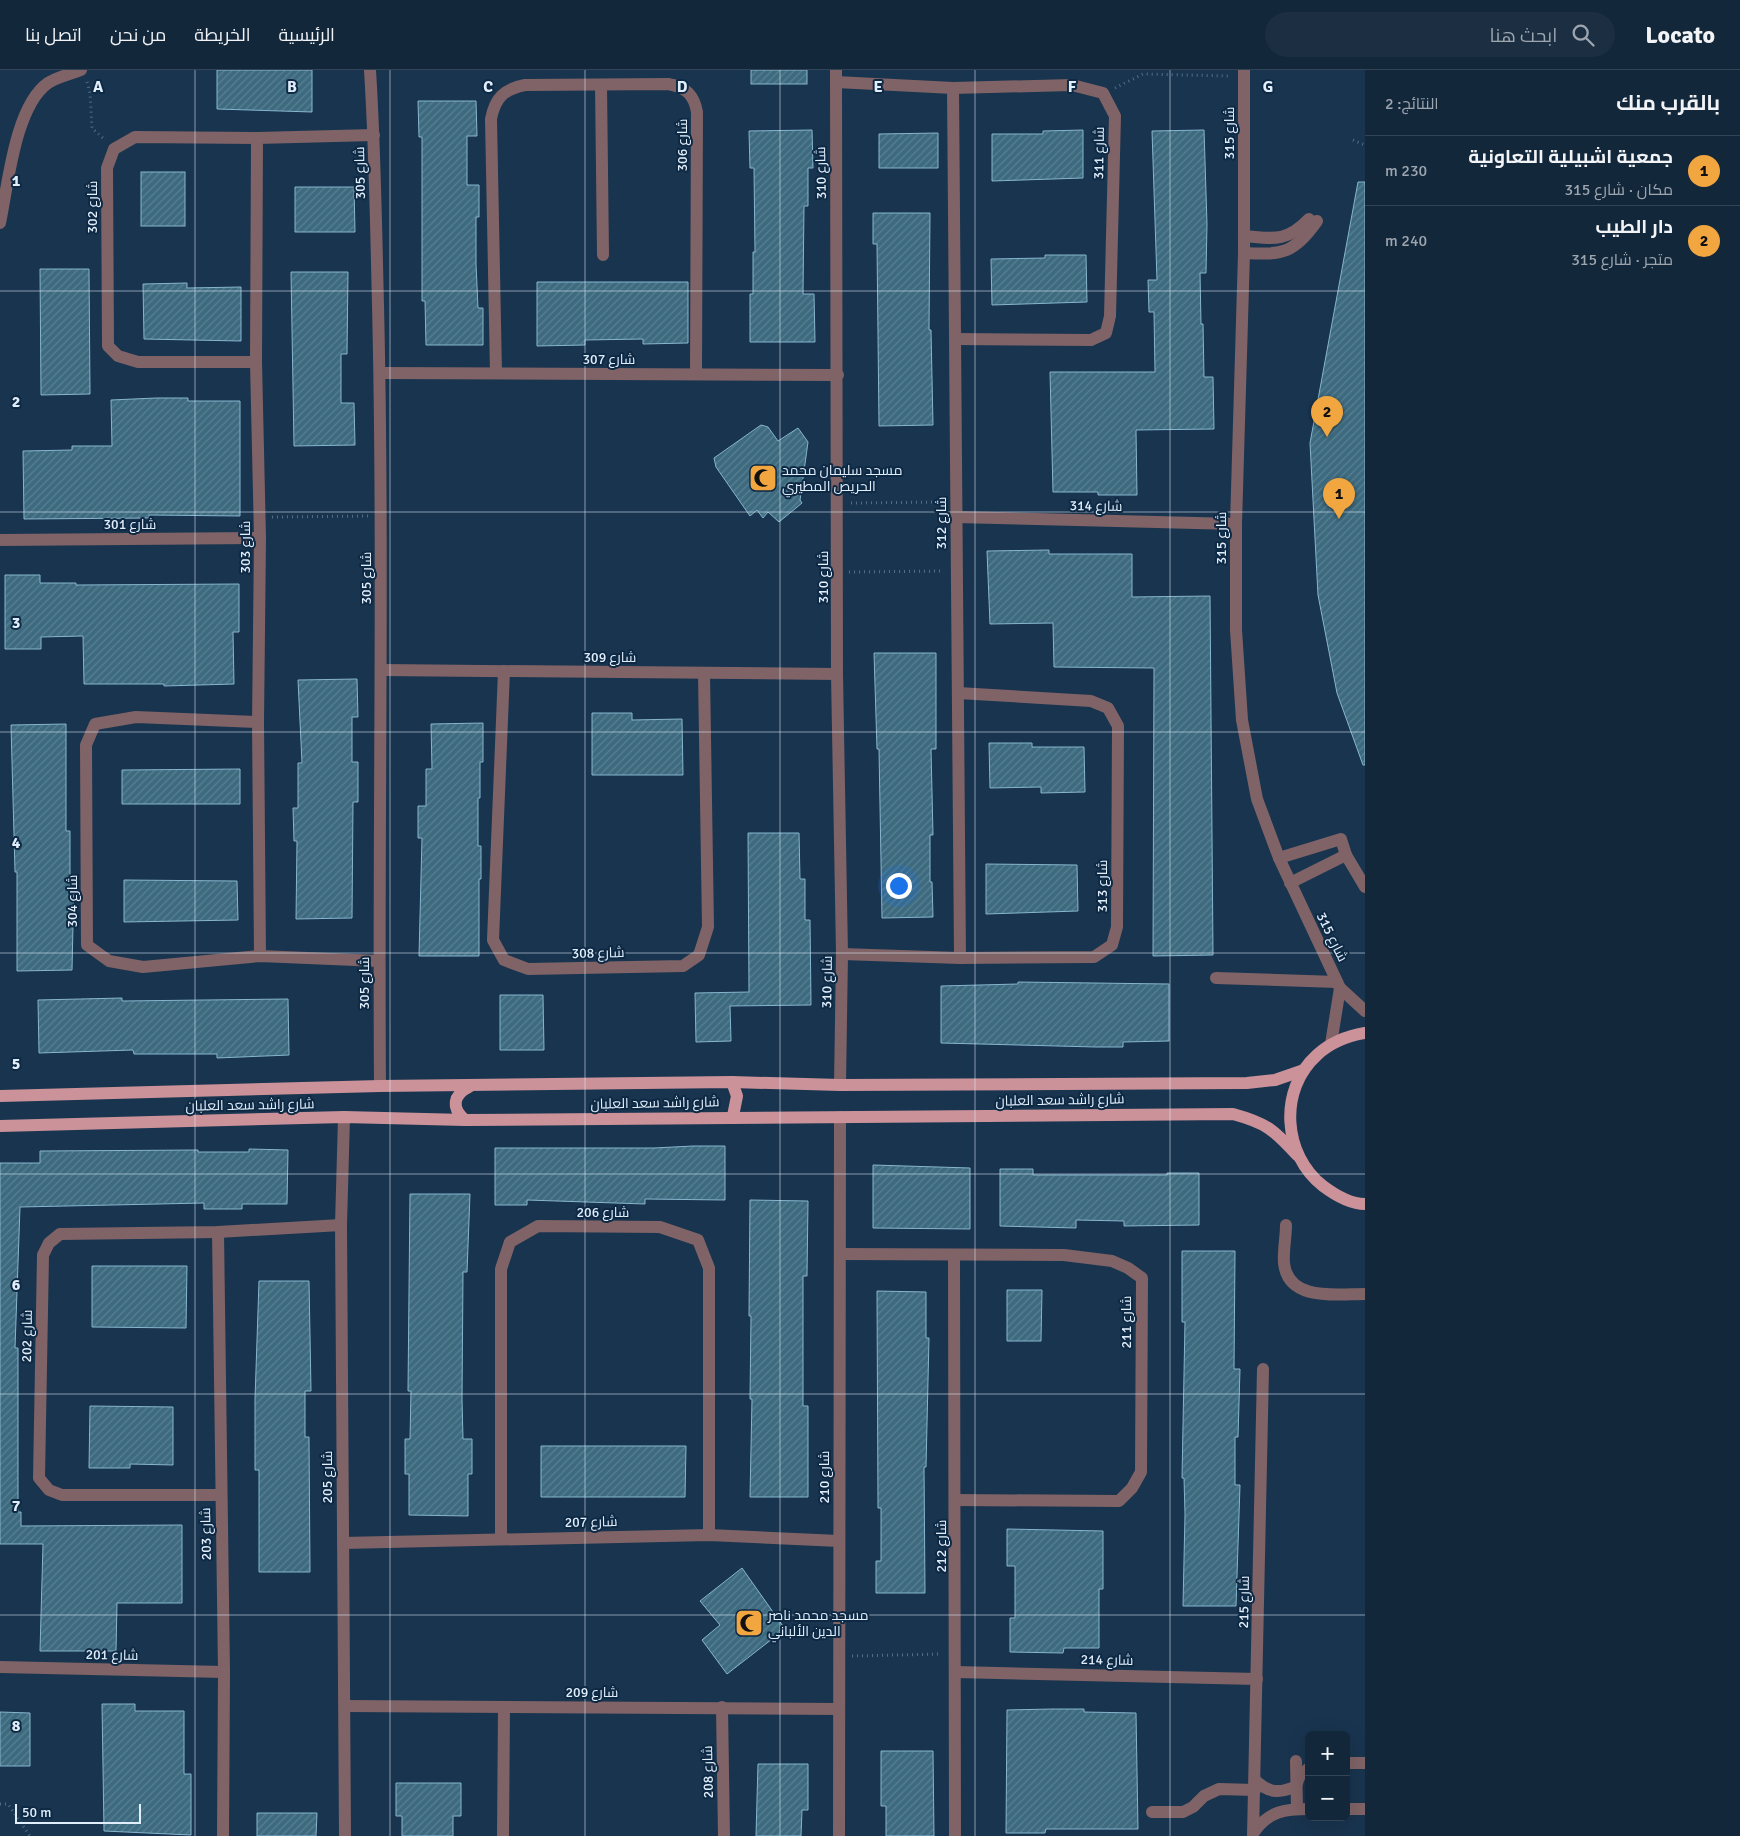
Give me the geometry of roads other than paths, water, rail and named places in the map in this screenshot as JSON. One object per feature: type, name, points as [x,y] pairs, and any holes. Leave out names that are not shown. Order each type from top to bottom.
[{"type":"main road","points":[[1364,1205],[1334,1195],[1312,1178],[1297,1154],[1289,1126],[1292,1097],[1304,1070],[1316,1056],[1331,1044],[1349,1036],[1365,1033]]},
{"type":"main road","name":"شارع راشد سعد العلبان","points":[[0,1096],[380,1086],[732,1082],[840,1085],[1247,1083],[1275,1080],[1304,1070]]},
{"type":"main road","points":[[732,1082],[737,1096],[733,1116]]},
{"type":"main road","points":[[465,1120],[456,1113],[454,1102],[459,1092],[469,1086]]},
{"type":"main road","name":"شارع راشد سعد العلبان","points":[[0,1126],[344,1117],[465,1120],[733,1116],[1233,1114],[1254,1120],[1274,1130],[1297,1154]]},
{"type":"street","name":"شارع 305","points":[[370,70],[374,135],[380,373],[382,670],[379,961],[380,1086]]},
{"type":"street","name":"شارع 315","points":[[1244,73],[1244,253],[1236,524],[1236,630],[1242,720],[1257,800],[1278,858],[1339,985],[1365,1011]]},
{"type":"street","points":[[0,223],[18,134],[25,111],[48,84],[83,74]]},
{"type":"street","points":[[836,76],[953,88]]},
{"type":"street","name":"شارع 310","points":[[836,76],[837,674],[842,954],[840,1085]]},
{"type":"street","name":"شارع 306","points":[[496,373],[491,119],[494,106],[501,95],[512,87],[525,84],[668,84],[679,86],[688,92],[695,101],[697,112],[696,374]]},
{"type":"street","name":"شارع 311","points":[[953,88],[1072,84],[1103,94],[1115,116],[1110,316],[1106,333],[1092,340],[956,339]]},
{"type":"street","points":[[601,85],[603,255]]},
{"type":"street","name":"شارع 312","points":[[953,88],[960,958]]},
{"type":"street","points":[[257,138],[374,135]]},
{"type":"street","name":"شارع 302","points":[[256,362],[138,362],[118,356],[108,346],[107,168],[114,149],[135,137],[257,138]]},
{"type":"street","name":"شارع 303","points":[[257,138],[256,362],[260,517],[258,722],[260,956]]},
{"type":"street","points":[[1244,236],[1285,237],[1313,220],[1296,247],[1290,250],[1274,254],[1244,253]]},
{"type":"street","name":"شارع 307","points":[[380,373],[838,375]]},
{"type":"street","name":"شارع 314","points":[[955,517],[1236,524]]},
{"type":"street","name":"شارع 301","points":[[0,540],[260,538]]},
{"type":"street","name":"شارع 309","points":[[382,670],[837,674]]},
{"type":"street","name":"شارع 308","points":[[504,671],[493,940],[504,960],[528,969],[683,966],[699,955],[708,927],[704,673]]},
{"type":"street","name":"شارع 313","points":[[842,954],[960,958],[1094,957],[1112,945],[1117,926],[1118,726],[1108,708],[1091,701],[958,693]]},
{"type":"street","name":"شارع 304","points":[[258,722],[136,717],[95,724],[86,745],[87,945],[109,961],[143,967],[260,956],[379,961]]},
{"type":"street","points":[[1278,858],[1341,840],[1346,855],[1365,887]]},
{"type":"street","points":[[1290,884],[1346,855]]},
{"type":"street","points":[[1216,978],[1339,985],[1331,1044]]},
{"type":"street","name":"شارع 205","points":[[344,1117],[341,1225],[345,1836]]},
{"type":"street","name":"شارع 210","points":[[840,1117],[838,1656],[840,1836]]},
{"type":"street","points":[[1286,1224],[1284,1262],[1286,1274],[1292,1284],[1301,1290],[1313,1293],[1365,1294]]},
{"type":"street","name":"شارع 202","points":[[220,1495],[62,1495],[49,1490],[39,1478],[43,1255],[49,1243],[60,1234],[218,1232],[341,1225]]},
{"type":"street","name":"شارع 206","points":[[501,1538],[501,1269],[510,1242],[538,1226],[660,1227],[698,1240],[709,1268],[709,1535]]},
{"type":"street","name":"شارع 203","points":[[218,1232],[220,1495],[224,1672],[223,1836]]},
{"type":"street","name":"شارع 211","points":[[840,1254],[1064,1255],[1112,1261],[1128,1268],[1142,1278],[1141,1472],[1132,1488],[1119,1500],[955,1500]]},
{"type":"street","name":"شارع 212","points":[[954,1256],[955,1836]]},
{"type":"street","name":"شارع 215","points":[[1254,1834],[1263,1369]]},
{"type":"street","name":"شارع 207","points":[[342,1543],[501,1538],[709,1535],[839,1541]]},
{"type":"street","name":"شارع 201","points":[[0,1667],[224,1672]]},
{"type":"street","name":"شارع 214","points":[[956,1672],[1257,1678]]},
{"type":"street","name":"شارع 209","points":[[345,1706],[838,1709]]},
{"type":"street","name":"شارع 208","points":[[722,1707],[724,1836]]},
{"type":"street","points":[[503,1836],[504,1708]]},
{"type":"street","points":[[1254,1834],[1267,1816],[1282,1810],[1303,1809],[1296,1786],[1296,1761]]},
{"type":"street","points":[[1350,1763],[1365,1763]]},
{"type":"street","points":[[1296,1786],[1299,1777],[1305,1772]]},
{"type":"street","points":[[1152,1812],[1183,1812],[1193,1808],[1204,1796],[1219,1789],[1255,1785],[1278,1792],[1296,1786]]},
{"type":"street","points":[[1350,1809],[1365,1809]]},
{"type":"place","name":"دار الطيب","points":[[1327,437]]},
{"type":"place","name":"مسجد سليمان محمد الحريص المطيري","points":[[763,478]]},
{"type":"place","name":"جمعية اشبيلية التعاونية","points":[[1339,519]]},
{"type":"place","name":"مسجد محمد ناصر الدين الألباني","points":[[749,1623]]}]
